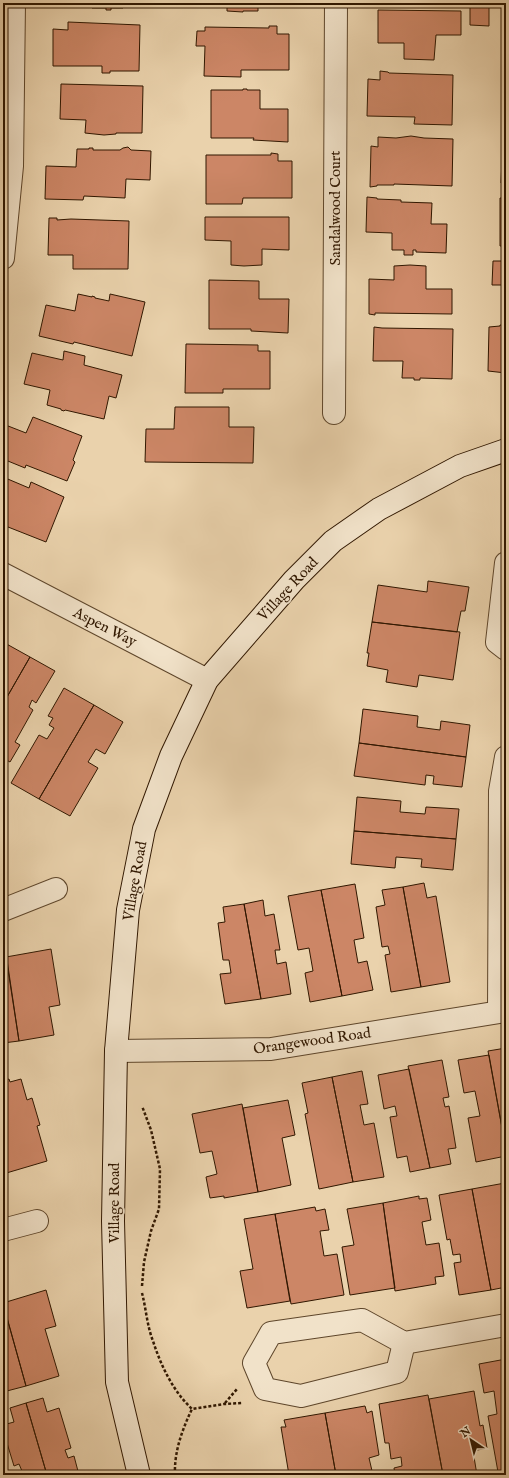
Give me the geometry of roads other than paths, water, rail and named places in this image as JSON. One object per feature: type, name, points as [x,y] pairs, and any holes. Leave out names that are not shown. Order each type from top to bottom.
[{"type":"street","points":[[3,258],[14,3]]},
{"type":"street","name":"Sandalwood Court","points":[[334,413],[336,3]]},
{"type":"street","name":"Village Road","points":[[139,1475],[117,1382],[112,1221],[116,1051],[128,910],[144,829],[171,756],[207,680],[294,580],[333,541],[378,509],[460,466],[506,450]]},
{"type":"street","points":[[506,563],[497,642],[506,649]]},
{"type":"street","name":"Aspen Way","points":[[3,574],[207,680]]},
{"type":"street","points":[[502,1012],[500,791],[506,757]]},
{"type":"street","points":[[3,910],[56,890]]},
{"type":"street","name":"Orangewood Road","points":[[116,1051],[271,1049],[502,1012]]},
{"type":"street","points":[[3,1230],[38,1221]]},
{"type":"street","points":[[404,1343],[397,1372],[301,1396],[265,1389],[254,1363],[271,1333],[362,1320],[404,1343],[506,1325]]}]
